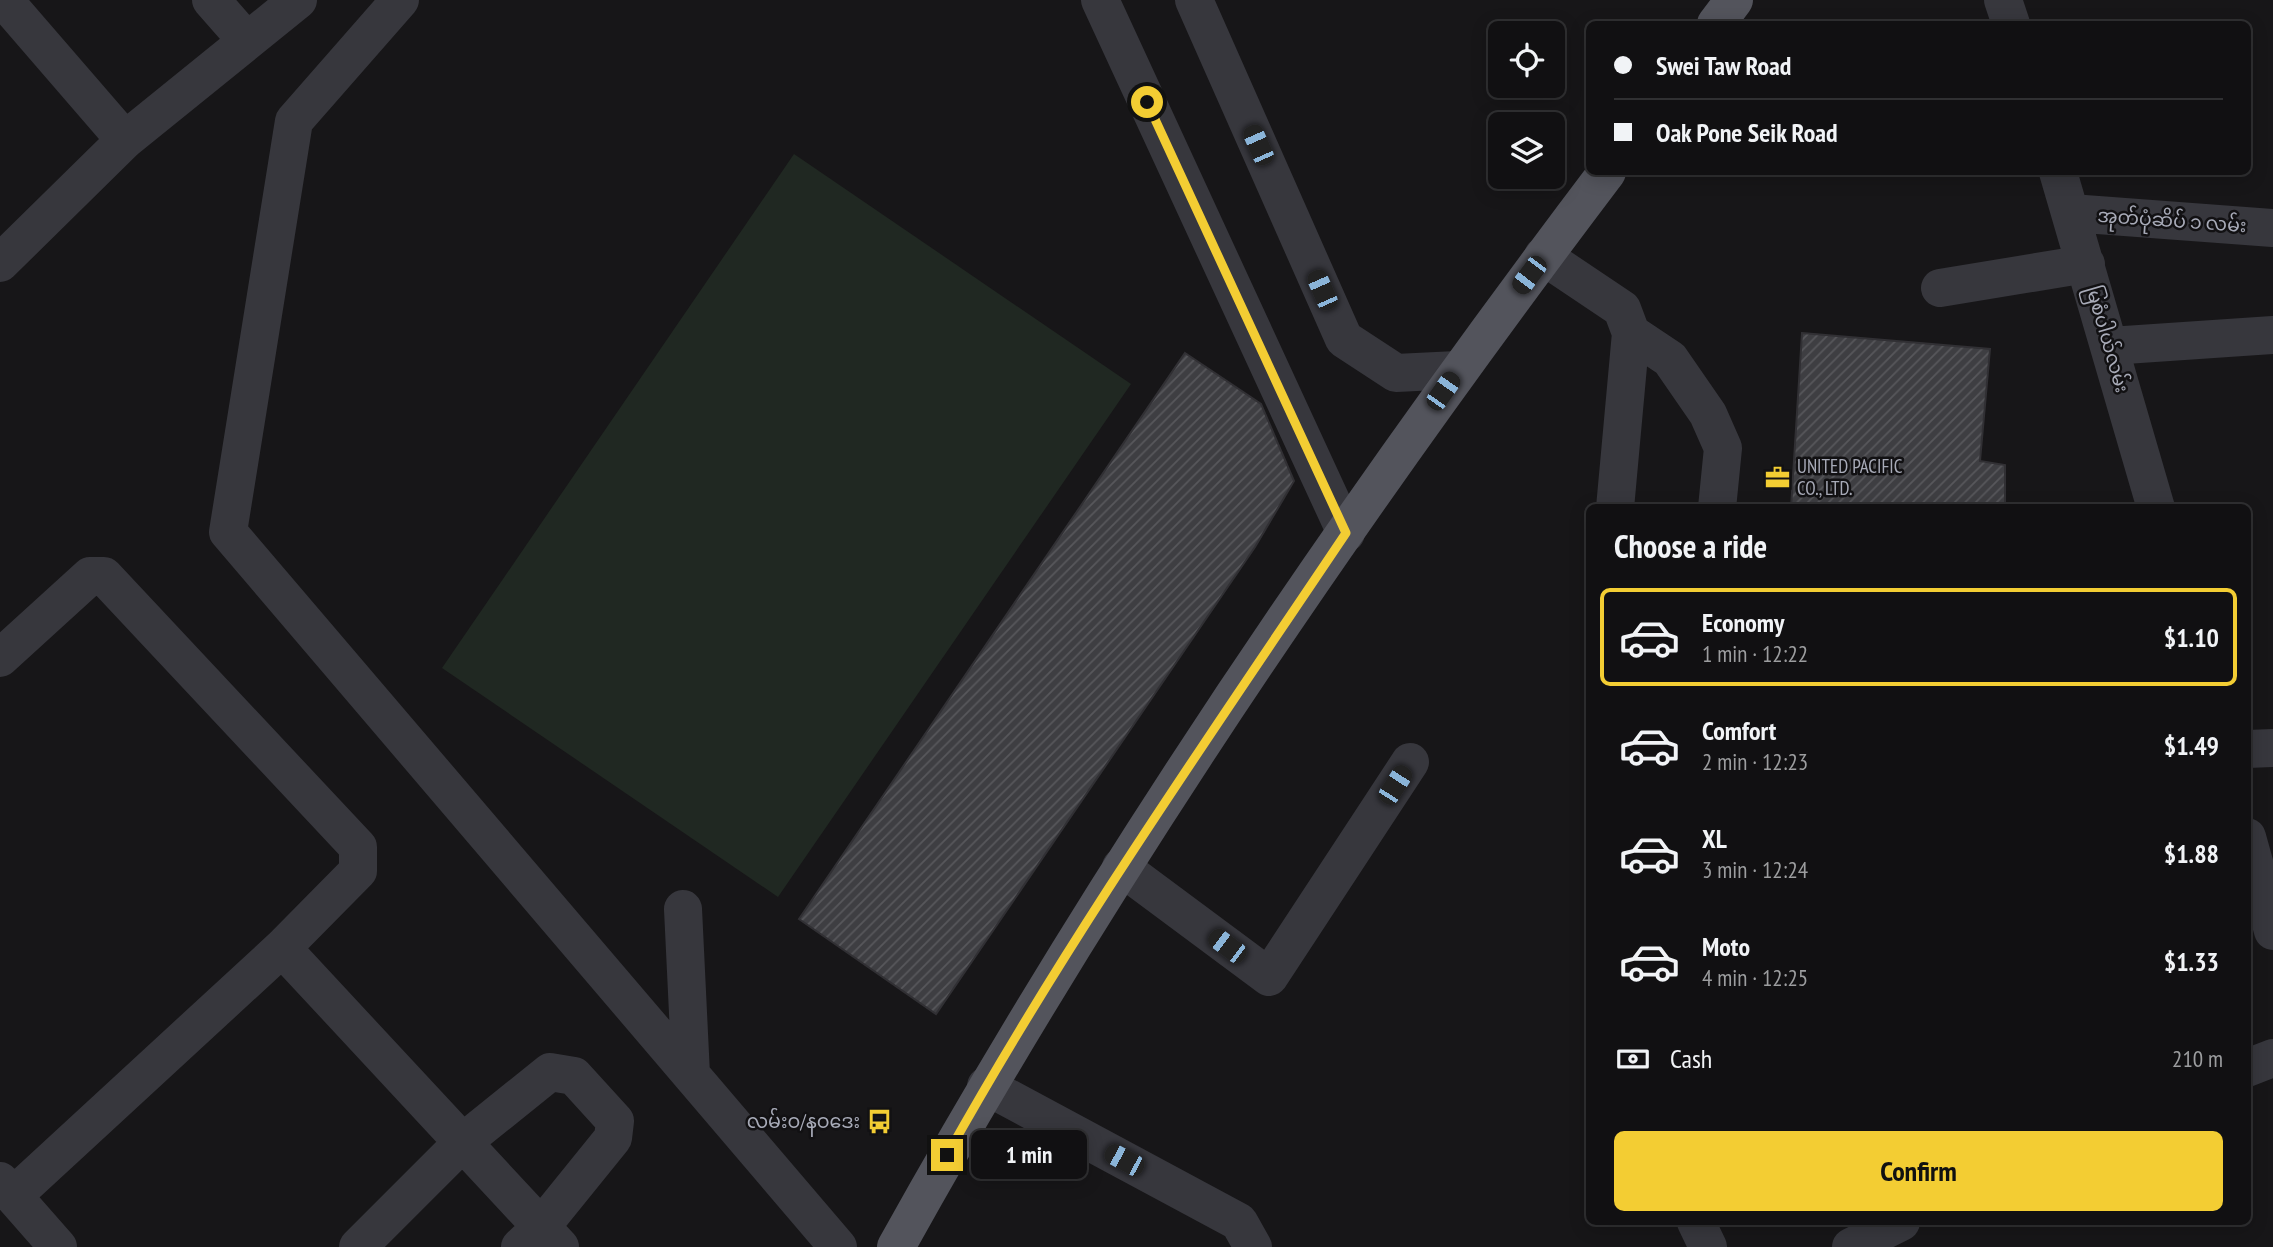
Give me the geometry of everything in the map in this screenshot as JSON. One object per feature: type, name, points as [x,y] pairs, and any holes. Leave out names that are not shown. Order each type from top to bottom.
[{"type":"main road","points":[[1718,21],[1734,0]]},
{"type":"main road","points":[[896,1247],[986,1086],[1121,867],[1457,370],[1605,175]]},
{"type":"street","points":[[4,0],[125,140]]},
{"type":"street","points":[[211,0],[247,41]]},
{"type":"street","points":[[0,262],[125,140],[298,0]]},
{"type":"street","points":[[400,0],[294,121],[228,532],[838,1247]]},
{"type":"street","points":[[1100,0],[1346,533]]},
{"type":"street","points":[[1194,0],[1344,338],[1396,373],[1457,370]]},
{"type":"street","points":[[2003,0],[2010,21]]},
{"type":"street","name":"မြစံပါယ်လမ်း","points":[[2059,175],[2155,504]]},
{"type":"street","name":"အုတ်ပုံဆိပ် ၁ လမ်း","points":[[2071,213],[2273,228]]},
{"type":"street","points":[[1543,256],[1622,309],[1631,333],[1615,504]]},
{"type":"street","points":[[1940,288],[2086,264]]},
{"type":"street","points":[[1631,333],[1670,359],[1708,414],[1723,448],[1717,504]]},
{"type":"street","points":[[2110,346],[2273,335]]},
{"type":"street","points":[[0,658],[90,576],[104,576],[358,846],[358,871],[282,948],[6,1188],[58,1247]]},
{"type":"street","points":[[2251,748],[2273,748]]},
{"type":"street","points":[[1121,867],[1269,977],[1410,762]]},
{"type":"street","points":[[2251,851],[2273,931]]},
{"type":"street","points":[[683,909],[691,1075]]},
{"type":"street","points":[[282,948],[463,1142],[540,1240],[613,1138],[615,1121],[574,1076],[550,1072],[463,1142],[358,1247]]},
{"type":"street","points":[[2251,1066],[2273,1058]]},
{"type":"street","points":[[986,1086],[1239,1222],[1253,1247]]},
{"type":"street","points":[[1697,1225],[1708,1247]]},
{"type":"street","points":[[1851,1247],[1895,1225]]},
{"type":"shaded area","points":[[794,154],[1131,384],[778,897],[442,668]]},
{"type":"building","points":[[1802,333],[1990,349],[1980,461],[2005,465],[2005,504],[1791,504]]},
{"type":"building","points":[[1185,353],[1261,404],[1294,481],[1255,547],[936,1014],[799,919]]},
{"type":"place","name":"UNITED PACIFIC CO., LTD.","points":[[1777,477]]},
{"type":"place","name":"လမ်းဝ/နဝဒေး","points":[[880,1121]]},
{"type":"route","points":[[947,1155],[986,1086],[1121,867],[1346,533],[1147,102]]}]
